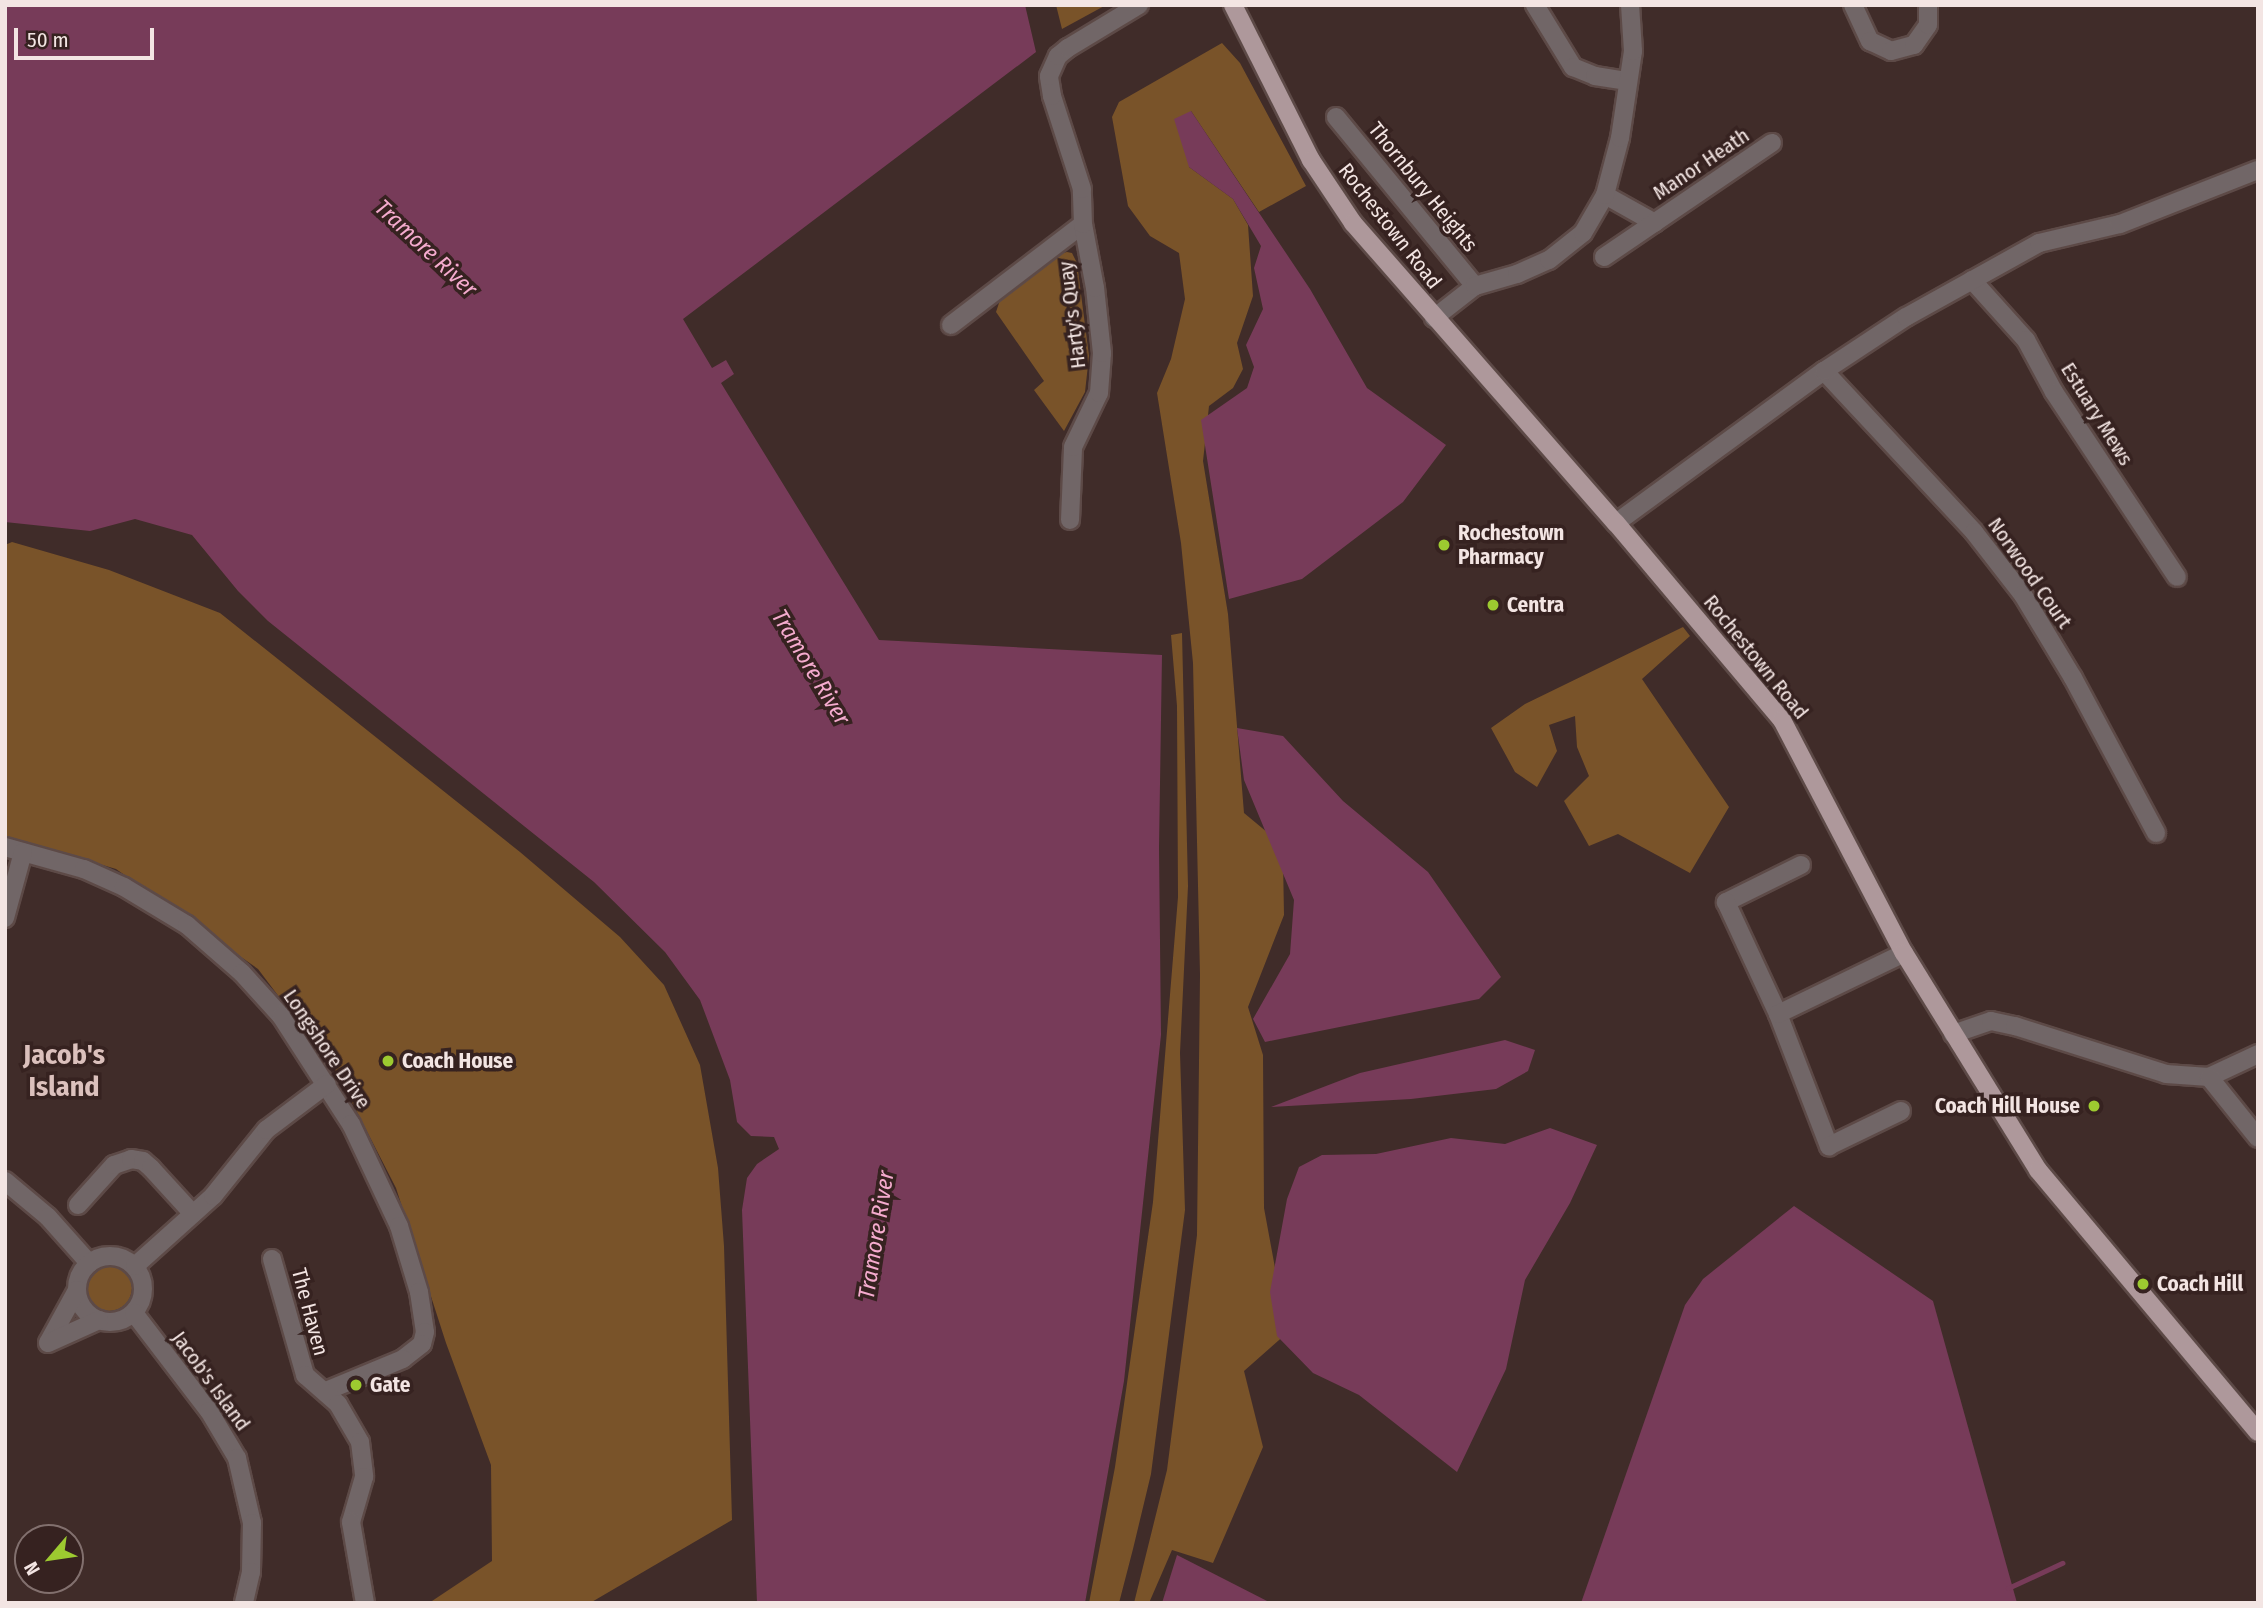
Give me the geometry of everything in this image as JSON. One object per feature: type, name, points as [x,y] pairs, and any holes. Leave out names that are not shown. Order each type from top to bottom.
[{"type":"main road","name":"Rochestown Road","points":[[1233,5],[1311,160],[1353,223],[1616,523],[1783,720],[1904,953],[2038,1170],[2258,1432]]},
{"type":"street","name":"Harty's Quay","points":[[1070,520],[1073,446],[1096,402],[1102,373],[1095,288],[1083,224],[1082,189],[1052,96],[1049,76],[1058,56],[1068,48],[1139,5]]},
{"type":"street","points":[[1535,5],[1573,67],[1595,76],[1628,81]]},
{"type":"street","name":"Thornbury Heights","points":[[1434,318],[1475,286],[1517,274],[1549,260],[1583,233],[1605,195],[1620,138],[1633,51],[1630,5]]},
{"type":"street","points":[[1853,5],[1870,41],[1891,51],[1914,44],[1928,25],[1928,5]]},
{"type":"street","name":"Thornbury Heights","points":[[1336,117],[1475,286]]},
{"type":"street","name":"Manor Heath","points":[[1605,257],[1772,143]]},
{"type":"street","points":[[1616,523],[1824,371],[1906,317],[2039,243],[2120,224],[2258,170]]},
{"type":"street","name":"Manor Heath","points":[[1605,195],[1655,223]]},
{"type":"street","name":"Harty's Quay","points":[[951,325],[1083,224]]},
{"type":"street","name":"Estuary Mews","points":[[1972,280],[2026,340],[2054,392],[2177,577]]},
{"type":"street","name":"Norwood Court","points":[[1824,371],[1973,532],[2023,595],[2073,678],[2156,833]]},
{"type":"street","name":"Longshore Drive","points":[[5,847],[84,869],[124,887],[187,926],[242,973],[272,1005],[327,1084],[355,1132],[391,1205],[424,1315],[422,1344],[403,1359],[326,1391]]},
{"type":"street","points":[[5,918],[23,852]]},
{"type":"street","points":[[1801,865],[1726,902],[1779,1014],[1829,1146],[1901,1111]]},
{"type":"street","points":[[1779,1014],[1904,953]]},
{"type":"street","points":[[1953,1034],[1991,1021],[2003,1023],[2166,1074],[2209,1077],[2258,1054]]},
{"type":"street","points":[[2209,1077],[2258,1138]]},
{"type":"street","points":[[135,1266],[222,1185],[266,1130],[327,1084]]},
{"type":"street","points":[[78,1205],[114,1165],[131,1158],[143,1161],[151,1168],[193,1214]]},
{"type":"street","points":[[5,1181],[48,1217],[89,1263]]},
{"type":"street","points":[[108,1256],[118,1257],[135,1266],[141,1274],[144,1293],[134,1313],[119,1321],[99,1320],[48,1343],[89,1263],[108,1256]]},
{"type":"street","name":"The Haven","points":[[272,1259],[301,1367],[311,1381],[326,1391],[348,1418],[360,1442],[364,1477],[351,1522],[365,1603]]},
{"type":"street","points":[[77,1290],[83,1308],[99,1320]]},
{"type":"street","name":"Jacob's Island","points":[[134,1313],[209,1411],[237,1458],[252,1523],[251,1572],[244,1603]]},
{"type":"shaded area","points":[[1056,5],[1106,5],[1062,29]]},
{"type":"shaded area","points":[[1222,43],[1240,63],[1306,186],[1259,212],[1191,111],[1189,167],[1233,199],[1248,225],[1253,296],[1237,343],[1243,369],[1233,388],[1209,406],[1203,461],[1228,614],[1244,813],[1274,838],[1283,860],[1284,915],[1248,1007],[1263,1055],[1264,1208],[1287,1333],[1244,1371],[1263,1447],[1213,1563],[1172,1550],[1149,1603],[1134,1603],[1167,1470],[1197,1235],[1200,975],[1193,663],[1181,543],[1157,393],[1171,359],[1185,299],[1179,253],[1150,236],[1128,206],[1112,117],[1119,102]]},
{"type":"shaded area","points":[[1072,253],[1077,263],[1089,356],[1085,392],[1064,431],[1034,390],[1044,381],[996,312],[1001,297],[1055,255]]},
{"type":"shaded area","points":[[12,542],[109,570],[220,613],[520,852],[620,937],[664,985],[700,1065],[718,1168],[724,1246],[732,1520],[590,1603],[429,1603],[492,1561],[491,1465],[446,1343],[396,1188],[338,1075],[258,969],[116,869],[5,836],[5,545]]},
{"type":"shaded area","points":[[1683,627],[1690,636],[1642,679],[1729,807],[1690,873],[1618,834],[1589,846],[1564,801],[1589,776],[1577,747],[1575,716],[1549,725],[1557,751],[1537,787],[1515,772],[1491,728],[1525,704]]},
{"type":"shaded area","points":[[1182,633],[1188,886],[1180,1053],[1185,1210],[1151,1474],[1133,1549],[1119,1603],[1089,1603],[1115,1467],[1153,1202],[1178,897],[1177,706],[1171,635]]},
{"type":"shaded area","points":[[109,1265],[125,1272],[132,1288],[125,1304],[109,1311],[93,1304],[86,1288],[93,1272]]},
{"type":"water","name":"Tramore River","points":[[5,5],[1025,5],[1036,52],[683,319],[712,368],[726,360],[734,374],[721,383],[879,640],[1162,655],[1159,848],[1161,1035],[1124,1381],[1085,1603],[757,1603],[742,1210],[747,1178],[757,1164],[779,1149],[774,1137],[751,1136],[737,1122],[730,1080],[700,1000],[665,952],[594,882],[268,621],[238,591],[192,535],[135,519],[90,531],[5,522]]},
{"type":"water","points":[[1191,111],[1310,289],[1367,388],[1446,445],[1403,502],[1302,579],[1229,599],[1201,420],[1247,388],[1254,367],[1246,345],[1263,309],[1254,268],[1261,246],[1233,199],[1189,167],[1174,119]]},
{"type":"water","points":[[1237,728],[1283,736],[1343,801],[1428,872],[1501,977],[1479,999],[1265,1042],[1253,1019],[1290,954],[1294,900],[1244,780]]},
{"type":"water","points":[[1505,1040],[1535,1050],[1528,1071],[1496,1089],[1411,1099],[1271,1107],[1360,1073]]},
{"type":"water","points":[[1550,1128],[1597,1145],[1570,1203],[1525,1280],[1506,1369],[1457,1472],[1359,1395],[1313,1373],[1277,1336],[1270,1292],[1287,1199],[1299,1167],[1322,1155],[1376,1154],[1451,1138],[1505,1144]]},
{"type":"water","points":[[1794,1206],[1933,1301],[2017,1603],[1581,1603],[1685,1305],[1703,1279]]},
{"type":"water","points":[[1177,1555],[1271,1603],[1162,1603]]},
{"type":"waterway","points":[[2008,1588],[2062,1563]]},
{"type":"place","name":"Rochestown Pharmacy","points":[[1444,545]]},
{"type":"place","name":"Centra","points":[[1493,605]]},
{"type":"place","name":"Coach House","points":[[388,1061]]},
{"type":"place","name":"Coach Hill House","points":[[2094,1106]]},
{"type":"place","name":"Coach Hill","points":[[2143,1284]]},
{"type":"place","name":"Gate","points":[[356,1385]]},
{"type":"district","name":"Jacob's Island","points":[[64,1071]]}]
